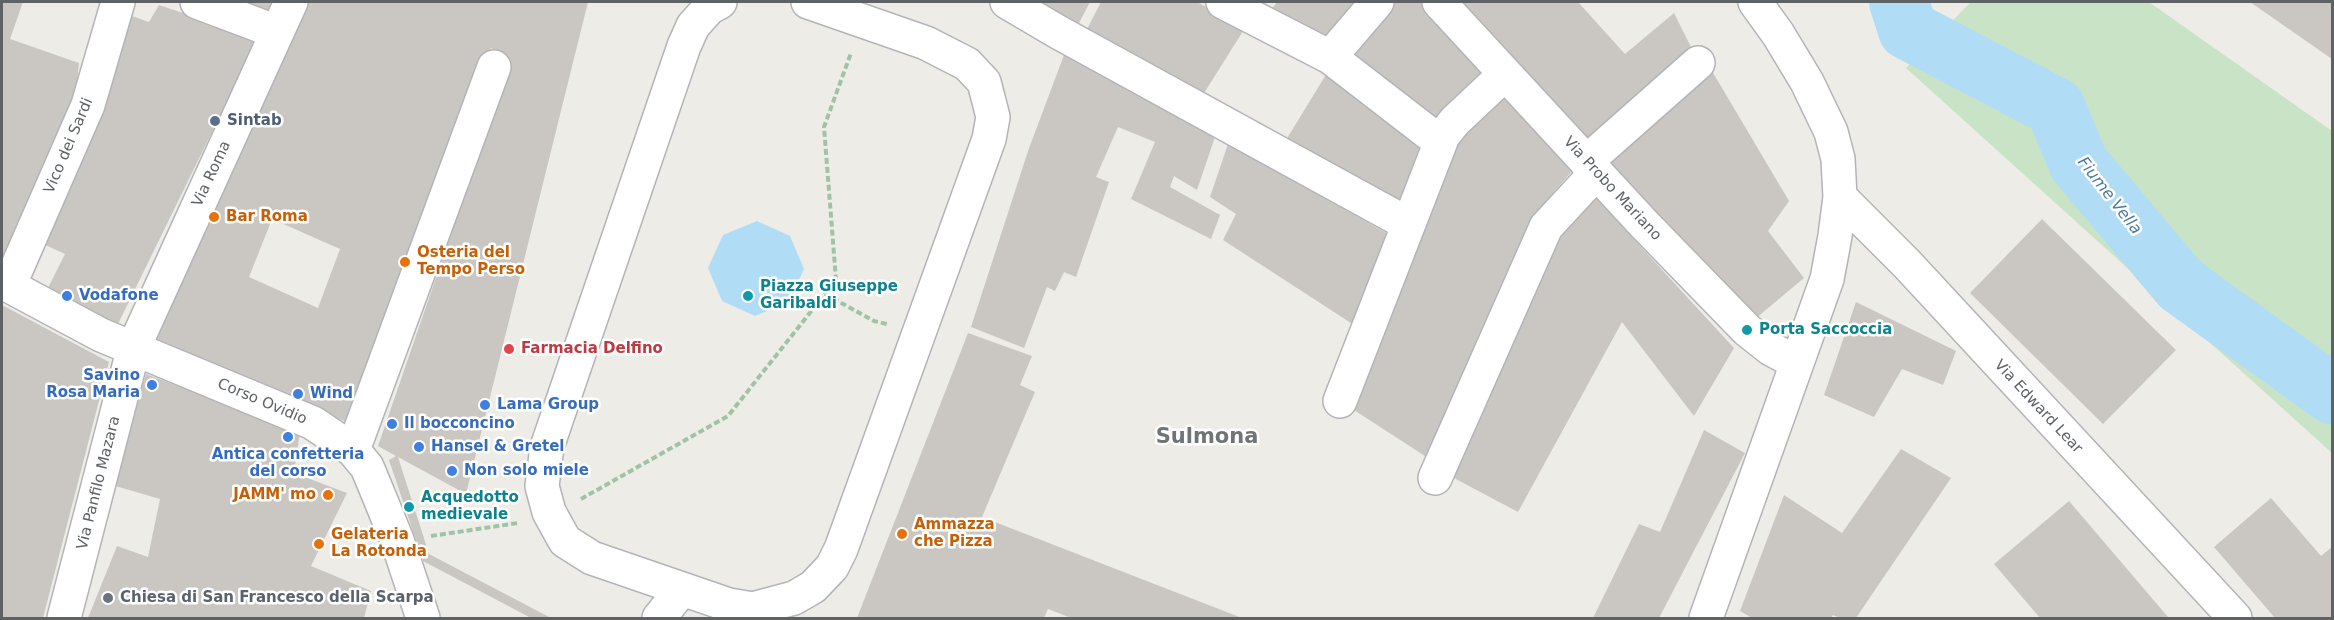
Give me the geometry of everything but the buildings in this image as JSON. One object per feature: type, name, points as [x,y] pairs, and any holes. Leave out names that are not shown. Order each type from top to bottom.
[{"type":"street","name":"Vico dei Sardi","points":[[5,284],[88,105],[118,2]]},
{"type":"street","points":[[197,2],[277,32]]},
{"type":"street","name":"Via Roma","points":[[134,347],[291,2]]},
{"type":"street","points":[[720,2],[709,8],[693,26],[684,46],[547,447],[542,486],[549,512],[565,542],[592,558],[729,605],[753,609],[794,598],[813,587],[831,567],[841,549],[989,139],[993,117],[984,81],[967,64],[868,11],[808,2]]},
{"type":"street","points":[[1007,2],[1408,224]]},
{"type":"street","points":[[1330,57],[1377,2]]},
{"type":"street","name":"Via Probo Mariano","points":[[1439,2],[1591,168],[1747,330],[1771,349],[1797,363]]},
{"type":"street","points":[[1711,616],[1827,279],[1840,196],[1838,159],[1831,132],[1806,81],[1778,34],[1755,2]]},
{"type":"street","points":[[1246,7],[1330,57],[1440,142]]},
{"type":"street","points":[[1435,478],[1546,226],[1591,168],[1698,63]]},
{"type":"street","points":[[353,450],[494,67]]},
{"type":"street","points":[[1340,400],[1440,142],[1455,122],[1505,74]]},
{"type":"street","name":"Via Edward Lear","points":[[1840,196],[1907,264],[2235,618]]},
{"type":"street","name":"Corso Ovidio","points":[[5,284],[101,335],[313,423],[353,450],[367,467],[397,540],[423,618]]},
{"type":"street","name":"Via Panfilo Mazara","points":[[64,618],[134,347]]},
{"type":"street","points":[[659,618],[682,588]]},
{"type":"path","points":[[582,499],[728,416],[836,280],[824,128],[868,11]]},
{"type":"path","points":[[825,294],[874,321],[919,334]]},
{"type":"path","points":[[397,540],[521,523]]},
{"type":"green space","points":[[1971,2],[2149,2],[2332,131],[2332,453],[1906,68]]},
{"type":"water","points":[[757,221],[790,236],[804,269],[789,302],[755,316],[722,301],[708,268],[723,235]]},
{"type":"waterway","name":"Fiume Vella","points":[[1899,2],[1908,30],[2055,107],[2079,164],[2181,285],[2332,394]]},
{"type":"place","name":"Sintab","points":[[215,121]]},
{"type":"place","name":"Bar Roma","points":[[214,217]]},
{"type":"place","name":"Osteria del Tempo Perso","points":[[405,262]]},
{"type":"place","name":"Vodafone","points":[[67,296]]},
{"type":"place","name":"Piazza Giuseppe Garibaldi","points":[[748,296]]},
{"type":"place","name":"Porta Saccoccia","points":[[1747,330]]},
{"type":"place","name":"Farmacia Delfino","points":[[509,349]]},
{"type":"place","name":"Savino Rosa Maria","points":[[152,385]]},
{"type":"place","name":"Wind","points":[[298,394]]},
{"type":"place","name":"Lama Group","points":[[485,405]]},
{"type":"place","name":"Il bocconcino","points":[[392,424]]},
{"type":"place","name":"Antica confetteria del corso","points":[[288,437]]},
{"type":"place","name":"Hansel & Gretel","points":[[419,447]]},
{"type":"place","name":"Non solo miele","points":[[452,471]]},
{"type":"place","name":"JAMM' mo","points":[[328,495]]},
{"type":"place","name":"Acquedotto medievale","points":[[409,507]]},
{"type":"place","name":"Ammazza che Pizza","points":[[902,534]]},
{"type":"place","name":"Gelateria La Rotonda","points":[[319,544]]},
{"type":"place","name":"Chiesa di San Francesco della Scarpa","points":[[108,598]]},
{"type":"district","name":"Sulmona","points":[[1207,438]]}]
